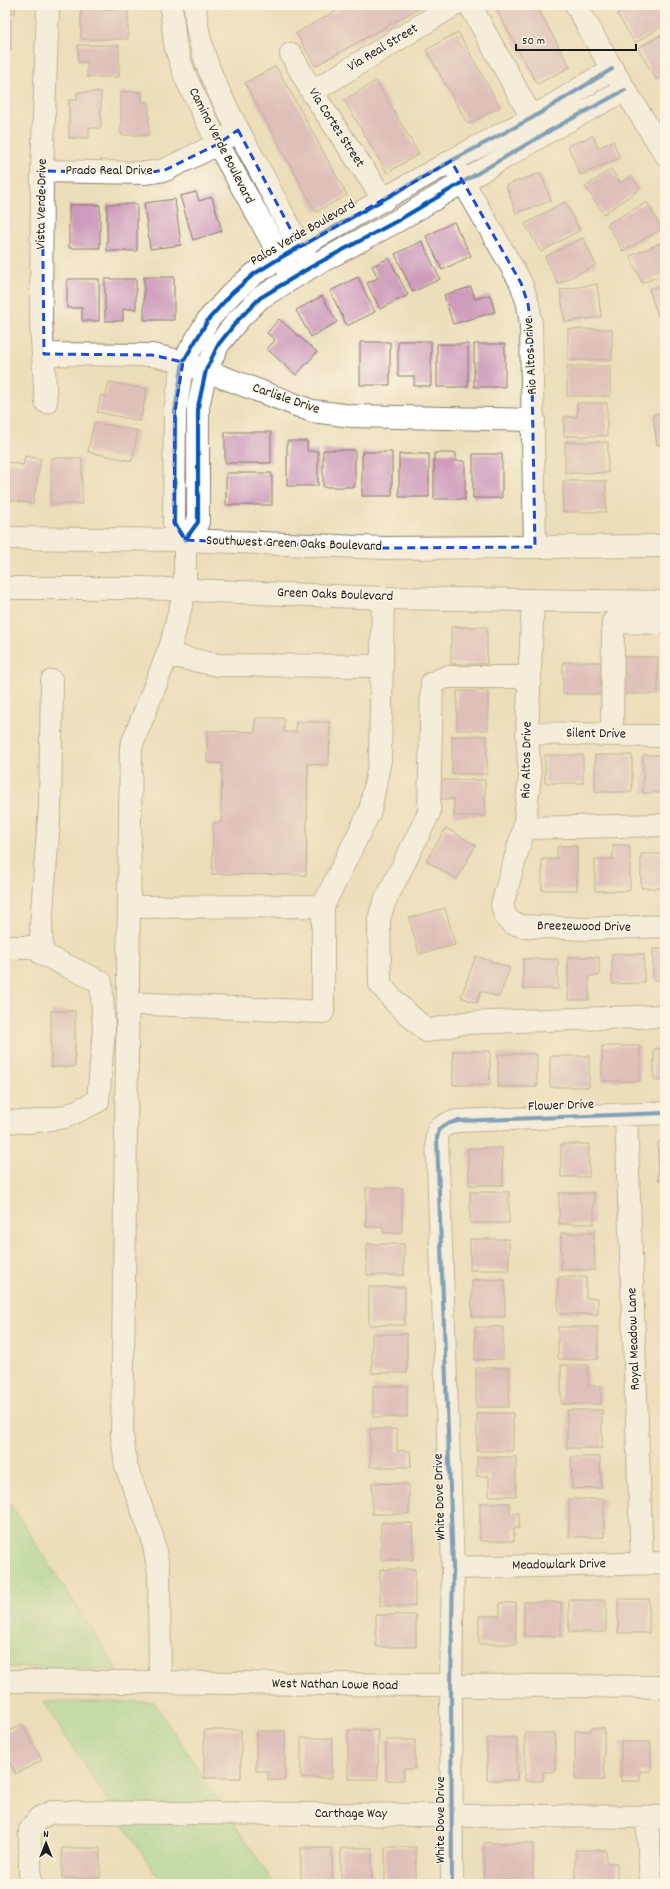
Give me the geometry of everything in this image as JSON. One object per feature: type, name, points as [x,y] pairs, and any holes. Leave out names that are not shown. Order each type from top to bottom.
[{"type":"street","name":"Vista Verde Drive","points":[[46,402],[41,322],[42,171],[48,5]]},
{"type":"street","name":"Camino Verde Boulevard","points":[[171,5],[176,44],[184,76],[218,144],[293,279]]},
{"type":"street","name":"Camino Verde Boulevard","points":[[194,5],[202,49],[223,102],[311,266]]},
{"type":"street","name":"Via Real Street","points":[[312,92],[454,5]]},
{"type":"street","points":[[470,5],[532,118]]},
{"type":"street","points":[[576,5],[612,69],[665,154]]},
{"type":"street","name":"Via Cortez Street","points":[[291,54],[312,92],[384,200]]},
{"type":"street","name":"Palos Verde Boulevard","points":[[185,540],[174,523],[175,411],[183,362],[208,320],[232,293],[254,274],[280,258],[451,161],[532,118],[612,69]]},
{"type":"street","points":[[160,1682],[159,1572],[152,1536],[126,1466],[122,1435],[131,747],[168,655],[178,622],[185,590],[185,540],[198,522],[198,407],[206,370],[218,345],[238,320],[260,298],[293,279],[311,266],[464,183],[551,130],[625,90]]},
{"type":"street","name":"Prado Real Drive","points":[[42,171],[146,173],[165,170],[218,144],[238,130]]},
{"type":"street","name":"Rio Altos Drive","points":[[451,161],[521,283],[528,304],[531,324],[534,420],[535,547]]},
{"type":"street","name":"Carlisle Drive","points":[[44,354],[152,355],[183,362],[206,370],[312,411],[352,416],[534,420]]},
{"type":"street","name":"Southwest Green Oaks Boulevard","points":[[5,538],[185,540],[384,548],[535,547]]},
{"type":"street","points":[[535,547],[665,546]]},
{"type":"street","name":"Green Oaks Boulevard","points":[[5,588],[65,587],[384,598],[665,602]]},
{"type":"street","points":[[128,1003],[323,1012],[323,906],[370,812],[380,760],[384,598]]},
{"type":"street","name":"Rio Altos Drive","points":[[506,917],[502,905],[524,828],[530,776],[527,733],[533,600]]},
{"type":"street","points":[[612,735],[612,622],[665,623]]},
{"type":"street","points":[[168,655],[218,665],[382,666]]},
{"type":"street","points":[[530,677],[446,677],[432,683],[429,812],[384,903],[379,919],[380,984],[396,1003],[427,1031],[463,1023],[665,1016]]},
{"type":"street","points":[[5,1121],[29,1122],[65,1117],[98,1101],[104,1030],[101,982],[42,954],[40,924],[50,806],[52,681]]},
{"type":"street","name":"Silent Drive","points":[[527,733],[665,736]]},
{"type":"street","points":[[524,828],[665,825]]},
{"type":"street","points":[[129,907],[323,906]]},
{"type":"street","name":"Breezewood Drive","points":[[506,917],[512,923],[522,926],[585,929],[665,926]]},
{"type":"street","points":[[5,947],[42,947]]},
{"type":"street","name":"Flower Drive","points":[[457,1121],[665,1113]]},
{"type":"street","name":"Royal Meadow Lane","points":[[626,1114],[642,1564]]},
{"type":"street","name":"White Dove Drive","points":[[452,1884],[451,1686],[453,1568],[437,1138],[439,1129],[447,1124],[457,1121]]},
{"type":"street","name":"Meadowlark Drive","points":[[453,1568],[665,1563]]},
{"type":"street","name":"West Nathan Lowe Road","points":[[5,1680],[451,1686],[665,1687]]},
{"type":"street","name":"Carthage Way","points":[[30,1884],[30,1830],[39,1818],[52,1812],[656,1817]]},
{"type":"street","points":[[651,1884],[656,1817]]},
{"type":"highlighted area","points":[[238,130],[300,247],[451,161],[521,283],[528,304],[531,325],[535,547],[384,548],[185,540],[174,523],[175,411],[183,362],[152,355],[44,354],[42,171],[146,173],[165,170],[218,144]]},
{"type":"green space","points":[[5,1496],[118,1670],[5,1667]]},
{"type":"green space","points":[[43,1702],[154,1702],[274,1884],[162,1884]]},
{"type":"building","points":[[5,5],[15,5],[15,13],[5,13]]},
{"type":"building","points":[[347,5],[425,5],[315,66],[296,33]]},
{"type":"building","points":[[494,5],[536,5],[570,67],[537,84]]},
{"type":"building","points":[[632,5],[662,5],[665,10],[665,24],[635,43],[617,14]]},
{"type":"building","points":[[81,9],[128,9],[128,39],[81,39]]},
{"type":"building","points":[[5,19],[11,19],[11,49],[5,49]]},
{"type":"building","points":[[458,32],[500,107],[468,124],[426,50]]},
{"type":"building","points":[[665,33],[665,75],[656,80],[638,48]]},
{"type":"building","points":[[78,45],[119,45],[119,77],[87,77],[87,62],[78,62]]},
{"type":"building","points":[[276,66],[347,195],[316,212],[245,83]]},
{"type":"building","points":[[5,69],[9,69],[9,87],[5,87]]},
{"type":"building","points":[[376,81],[419,154],[387,173],[344,100]]},
{"type":"building","points":[[5,92],[9,92],[9,110],[5,110]]},
{"type":"building","points":[[77,92],[101,92],[101,128],[89,128],[89,138],[69,138],[69,100],[77,100]]},
{"type":"building","points":[[121,92],[142,92],[142,102],[149,102],[149,135],[121,135]]},
{"type":"building","points":[[5,130],[8,130],[8,161],[5,161]]},
{"type":"building","points":[[593,136],[598,148],[613,141],[620,158],[580,175],[568,146]]},
{"type":"building","points":[[5,167],[7,167],[8,198],[5,198]]},
{"type":"building","points":[[611,169],[621,183],[631,176],[640,189],[604,214],[585,187]]},
{"type":"building","points":[[541,173],[551,201],[516,213],[506,185]]},
{"type":"building","points":[[196,192],[199,201],[212,197],[222,231],[193,240],[180,196]]},
{"type":"building","points":[[175,199],[181,245],[150,249],[144,203]]},
{"type":"building","points":[[565,202],[580,230],[541,252],[525,224]]},
{"type":"building","points":[[647,202],[662,229],[623,251],[607,224]]},
{"type":"building","points":[[107,204],[137,204],[137,251],[107,251]]},
{"type":"building","points":[[69,205],[100,205],[100,248],[69,248]]},
{"type":"building","points":[[5,207],[8,207],[8,237],[5,237]]},
{"type":"building","points":[[454,222],[471,256],[442,270],[426,236]]},
{"type":"building","points":[[583,238],[596,265],[558,284],[545,257]]},
{"type":"building","points":[[422,241],[440,279],[413,292],[395,254]]},
{"type":"building","points":[[665,241],[665,274],[642,283],[630,256]]},
{"type":"building","points":[[389,258],[408,295],[380,309],[367,283],[378,278],[372,266]]},
{"type":"building","points":[[144,277],[174,277],[174,320],[144,320]]},
{"type":"building","points":[[358,277],[375,312],[347,326],[330,291]]},
{"type":"building","points":[[67,279],[99,279],[99,321],[82,321],[82,308],[67,308]]},
{"type":"building","points":[[105,279],[136,279],[136,309],[123,309],[123,321],[105,321]]},
{"type":"building","points":[[5,280],[7,280],[7,311],[5,311]]},
{"type":"building","points":[[597,284],[601,317],[565,322],[560,290]]},
{"type":"building","points":[[665,284],[665,317],[659,319],[649,289]]},
{"type":"building","points":[[471,287],[475,299],[490,295],[495,312],[453,324],[444,295]]},
{"type":"building","points":[[322,296],[337,322],[311,337],[296,310]]},
{"type":"building","points":[[279,319],[317,352],[296,375],[267,349],[275,340],[267,333]]},
{"type":"building","points":[[568,329],[612,329],[612,360],[568,360]]},
{"type":"building","points":[[398,341],[431,341],[431,386],[414,386],[414,376],[398,376]]},
{"type":"building","points":[[360,342],[390,342],[390,385],[360,385]]},
{"type":"building","points":[[437,344],[468,344],[468,387],[437,387]]},
{"type":"building","points":[[474,344],[505,344],[505,387],[474,387]]},
{"type":"building","points":[[567,366],[610,366],[610,396],[567,396]]},
{"type":"building","points":[[109,382],[147,389],[140,421],[97,412],[101,395],[106,396]]},
{"type":"building","points":[[577,403],[607,403],[607,436],[564,436],[564,417],[577,417]]},
{"type":"building","points":[[665,412],[665,444],[657,445],[653,414]]},
{"type":"building","points":[[94,422],[138,431],[132,461],[88,452]]},
{"type":"building","points":[[225,432],[271,432],[271,463],[225,463]]},
{"type":"building","points":[[287,441],[307,441],[307,451],[318,451],[318,486],[287,486]]},
{"type":"building","points":[[565,442],[608,442],[608,473],[565,473]]},
{"type":"building","points":[[323,450],[355,450],[355,487],[323,487]]},
{"type":"building","points":[[362,452],[392,452],[392,496],[362,496]]},
{"type":"building","points":[[434,453],[456,453],[456,461],[465,461],[465,499],[434,499]]},
{"type":"building","points":[[399,454],[429,454],[429,497],[399,497]]},
{"type":"building","points":[[473,454],[502,454],[502,498],[473,498]]},
{"type":"building","points":[[25,456],[41,459],[33,504],[5,499],[5,473],[7,462],[23,465]]},
{"type":"building","points":[[51,458],[82,458],[82,504],[51,504]]},
{"type":"building","points":[[226,473],[272,473],[272,505],[226,505]]},
{"type":"building","points":[[563,481],[606,481],[606,512],[563,512]]},
{"type":"building","points":[[451,627],[487,627],[487,664],[451,664]]},
{"type":"building","points":[[621,657],[658,657],[658,694],[621,694]]},
{"type":"building","points":[[563,662],[601,662],[601,694],[563,694]]},
{"type":"building","points":[[457,691],[488,691],[488,730],[457,730]]},
{"type":"building","points":[[255,718],[284,718],[284,732],[296,732],[296,722],[330,722],[329,765],[308,764],[306,875],[212,874],[213,823],[221,823],[222,763],[207,763],[207,731],[255,732]]},
{"type":"building","points":[[452,736],[487,736],[487,774],[452,774]]},
{"type":"building","points":[[545,755],[583,755],[583,783],[545,783]]},
{"type":"building","points":[[595,755],[632,755],[632,792],[595,792]]},
{"type":"building","points":[[643,755],[665,755],[665,793],[643,793]]},
{"type":"building","points":[[441,780],[485,780],[485,816],[454,816],[454,799],[441,799]]},
{"type":"building","points":[[446,828],[476,845],[457,879],[426,861]]},
{"type":"building","points":[[613,845],[630,845],[630,891],[595,891],[595,859],[613,859]]},
{"type":"building","points":[[557,846],[577,846],[577,890],[542,890],[542,859],[557,859]]},
{"type":"building","points":[[641,854],[665,854],[665,888],[641,888]]},
{"type":"building","points":[[445,908],[455,945],[419,954],[409,918]]},
{"type":"building","points":[[653,949],[665,949],[665,980],[653,980]]},
{"type":"building","points":[[612,954],[644,954],[644,983],[612,984]]},
{"type":"building","points":[[476,956],[510,968],[499,997],[481,991],[477,1003],[461,997]]},
{"type":"building","points":[[568,957],[599,957],[599,976],[589,976],[589,1000],[568,1000]]},
{"type":"building","points":[[523,959],[558,959],[558,989],[523,989]]},
{"type":"building","points":[[51,1011],[75,1011],[75,1067],[51,1067]]},
{"type":"building","points":[[602,1046],[640,1046],[640,1081],[602,1081]]},
{"type":"building","points":[[665,1048],[665,1080],[654,1080],[654,1049]]},
{"type":"building","points":[[453,1051],[490,1051],[490,1085],[453,1085]]},
{"type":"building","points":[[498,1054],[537,1054],[537,1087],[498,1087]]},
{"type":"building","points":[[550,1056],[589,1056],[589,1087],[550,1087]]},
{"type":"building","points":[[658,1142],[665,1142],[665,1180],[658,1180]]},
{"type":"building","points":[[561,1144],[589,1144],[589,1177],[561,1177]]},
{"type":"building","points":[[468,1148],[502,1148],[503,1185],[469,1185]]},
{"type":"building","points":[[366,1188],[402,1188],[402,1233],[383,1233],[383,1227],[366,1227]]},
{"type":"building","points":[[470,1192],[509,1192],[509,1223],[470,1223]]},
{"type":"building","points":[[559,1193],[594,1193],[594,1224],[559,1224]]},
{"type":"building","points":[[661,1208],[665,1208],[665,1224],[661,1224]]},
{"type":"building","points":[[561,1233],[594,1233],[595,1270],[561,1270]]},
{"type":"building","points":[[470,1239],[509,1239],[509,1270],[470,1270]]},
{"type":"building","points":[[367,1244],[404,1244],[404,1275],[367,1275]]},
{"type":"building","points":[[558,1277],[586,1277],[586,1298],[598,1298],[598,1314],[558,1314]]},
{"type":"building","points":[[472,1280],[505,1280],[505,1317],[472,1317]]},
{"type":"building","points":[[369,1287],[405,1287],[405,1325],[369,1325]]},
{"type":"building","points":[[475,1327],[503,1327],[503,1359],[475,1360]]},
{"type":"building","points":[[558,1327],[598,1327],[598,1359],[558,1359]]},
{"type":"building","points":[[372,1334],[407,1334],[407,1373],[372,1373]]},
{"type":"building","points":[[561,1365],[588,1365],[588,1386],[601,1386],[601,1404],[561,1404]]},
{"type":"building","points":[[476,1368],[509,1368],[509,1407],[476,1407]]},
{"type":"building","points":[[373,1386],[407,1386],[407,1417],[373,1417]]},
{"type":"building","points":[[567,1410],[602,1410],[602,1448],[567,1448]]},
{"type":"building","points":[[477,1413],[513,1413],[513,1451],[477,1451]]},
{"type":"building","points":[[370,1429],[397,1429],[397,1451],[410,1451],[411,1467],[370,1467]]},
{"type":"building","points":[[477,1457],[516,1457],[516,1496],[489,1496],[489,1476],[477,1476]]},
{"type":"building","points":[[571,1457],[600,1457],[601,1488],[572,1489]]},
{"type":"building","points":[[372,1483],[409,1484],[409,1514],[372,1514]]},
{"type":"building","points":[[569,1499],[604,1499],[604,1537],[569,1537]]},
{"type":"building","points":[[480,1503],[510,1503],[510,1513],[519,1513],[519,1528],[514,1528],[514,1541],[480,1541]]},
{"type":"building","points":[[381,1523],[412,1523],[413,1560],[381,1560]]},
{"type":"building","points":[[380,1569],[415,1569],[415,1606],[380,1606]]},
{"type":"building","points":[[618,1599],[649,1599],[649,1633],[618,1633]]},
{"type":"building","points":[[569,1600],[606,1600],[606,1632],[569,1632]]},
{"type":"building","points":[[524,1602],[561,1602],[561,1636],[524,1636]]},
{"type":"building","points":[[500,1603],[516,1603],[516,1644],[479,1644],[479,1616],[500,1616]]},
{"type":"building","points":[[376,1615],[416,1615],[416,1647],[376,1647]]},
{"type":"building","points":[[22,1724],[42,1760],[16,1774],[5,1754],[5,1733]]},
{"type":"building","points":[[591,1728],[604,1728],[604,1780],[575,1780],[575,1731],[591,1731]]},
{"type":"building","points":[[204,1730],[241,1730],[241,1778],[204,1778]]},
{"type":"building","points":[[348,1730],[378,1730],[378,1779],[348,1779]]},
{"type":"building","points":[[256,1731],[285,1731],[285,1780],[268,1780],[268,1771],[256,1771]]},
{"type":"building","points":[[525,1733],[555,1733],[555,1772],[543,1772],[543,1781],[525,1781]]},
{"type":"building","points":[[301,1738],[332,1738],[332,1778],[301,1778]]},
{"type":"building","points":[[487,1738],[517,1738],[517,1780],[487,1780]]},
{"type":"building","points":[[386,1740],[415,1740],[415,1769],[404,1769],[404,1780],[386,1780]]},
{"type":"building","points":[[621,1742],[651,1742],[651,1771],[640,1771],[640,1781],[621,1781]]},
{"type":"building","points":[[484,1843],[533,1843],[533,1881],[484,1881]]},
{"type":"building","points":[[385,1847],[416,1847],[416,1884],[385,1884]]},
{"type":"building","points":[[62,1848],[100,1848],[100,1878],[62,1878]]},
{"type":"building","points":[[301,1848],[332,1848],[332,1884],[301,1884]]},
{"type":"building","points":[[341,1848],[372,1848],[372,1884],[341,1884]]},
{"type":"building","points":[[575,1850],[606,1850],[606,1863],[617,1863],[617,1880],[575,1880]]},
{"type":"cycle path","points":[[612,69],[532,118],[451,161],[280,258],[254,274],[232,293],[208,320],[183,362],[175,411],[174,523],[185,540],[198,522],[198,407],[206,370],[218,345],[238,320],[260,298],[311,267],[397,221],[551,130],[625,90]]},
{"type":"cycle path","points":[[452,1884],[451,1686],[453,1568],[437,1138],[439,1129],[447,1124],[457,1121],[665,1113]]}]
